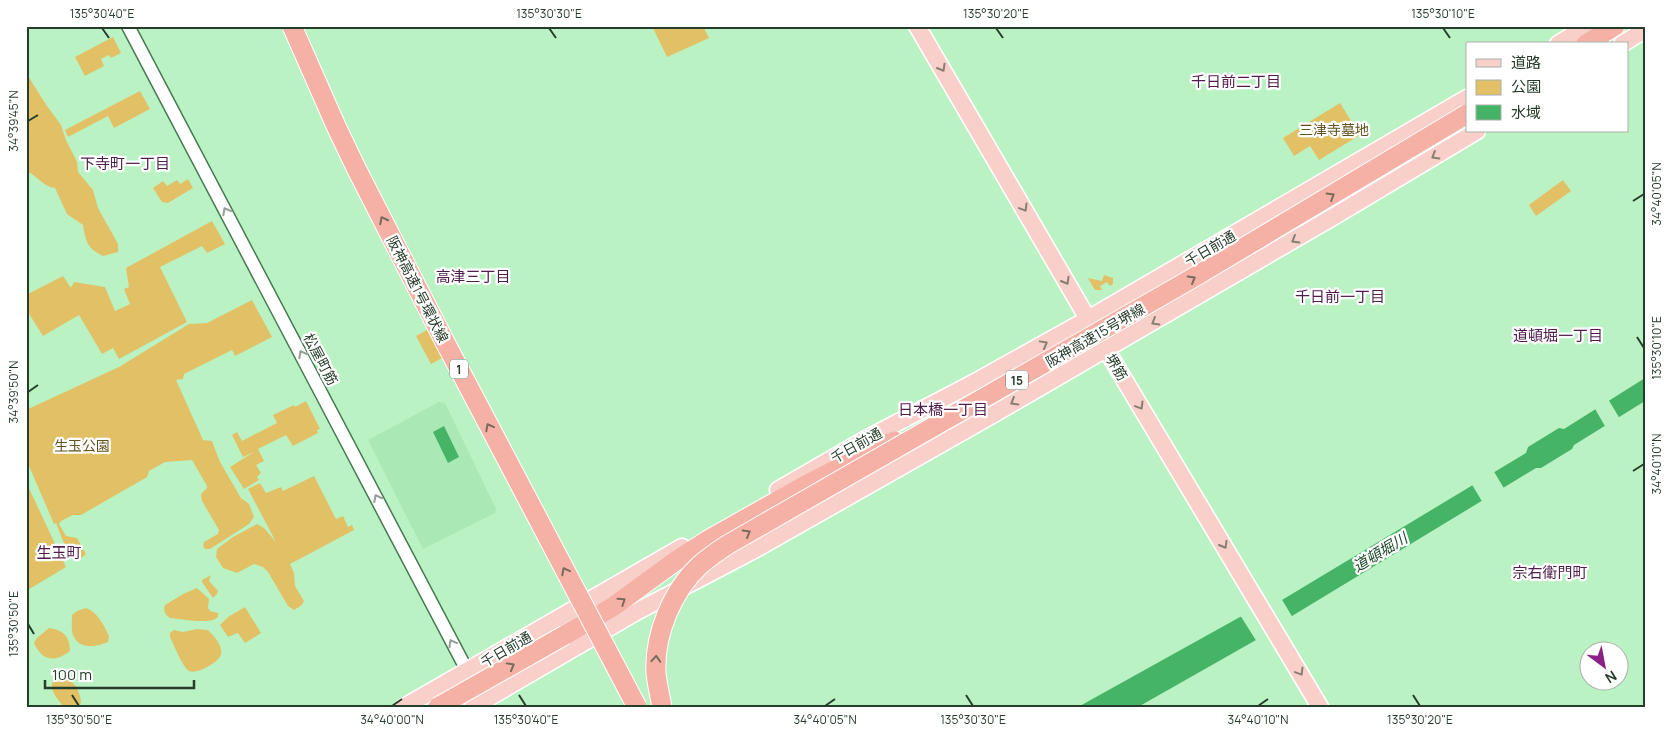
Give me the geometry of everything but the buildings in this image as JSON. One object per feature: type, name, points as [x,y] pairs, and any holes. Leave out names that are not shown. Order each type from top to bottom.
[{"type":"highway","points":[[284,26],[336,126]]},
{"type":"highway","name":"阪神高速1号環状線","points":[[292,26],[336,126],[446,344],[637,707]]},
{"type":"highway","points":[[1590,35],[1615,26]]},
{"type":"highway","points":[[1590,35],[1619,26]]},
{"type":"highway","name":"阪神高速15号堺線","points":[[662,707],[656,674],[658,643],[669,609],[687,579],[698,566],[727,545],[1191,279],[1466,115]]},
{"type":"highway","points":[[438,707],[596,618],[693,550],[802,487],[868,453],[956,415]]},
{"type":"main road","name":"堺筋","points":[[917,26],[1088,319],[1320,707]]},
{"type":"main road","points":[[1625,42],[1645,30]]},
{"type":"main road","points":[[1565,42],[1590,35]]},
{"type":"main road","name":"千日前通","points":[[404,707],[620,584],[826,462],[1088,319],[1466,99]]},
{"type":"main road","points":[[481,705],[636,612],[756,549],[1107,349],[1333,218],[1475,132]]},
{"type":"street","name":"松屋町筋","points":[[128,26],[468,671],[481,705]]},
{"type":"shaded area","points":[[439,402],[445,403],[496,509],[495,513],[423,549],[368,440]]},
{"type":"green space","points":[[652,26],[703,26],[709,38],[667,57]]},
{"type":"green space","points":[[113,37],[121,53],[111,58],[109,55],[101,59],[104,66],[85,76],[75,57]]},
{"type":"green space","points":[[26,73],[61,125],[77,162],[78,172],[93,190],[98,208],[118,244],[118,252],[103,256],[90,247],[86,240],[83,225],[67,214],[55,188],[26,171]]},
{"type":"green space","points":[[140,91],[150,109],[114,128],[108,116],[68,137],[65,130]]},
{"type":"green space","name":"三津寺墓地","points":[[1340,103],[1360,135],[1319,160],[1310,146],[1294,156],[1283,138]]},
{"type":"green space","points":[[188,179],[193,188],[168,203],[162,202],[153,188],[163,181],[167,186],[177,180],[180,184]]},
{"type":"green space","points":[[1563,180],[1571,191],[1536,216],[1529,205]]},
{"type":"green space","points":[[212,221],[225,244],[207,253],[202,246],[160,267],[187,322],[119,359],[113,348],[102,354],[79,315],[43,336],[26,309],[26,295],[63,276],[71,288],[74,282],[105,287],[115,311],[130,304],[124,289],[129,287],[126,268]]},
{"type":"green space","points":[[1104,275],[1113,278],[1113,284],[1110,286],[1107,282],[1100,286],[1102,290],[1095,290],[1088,278],[1102,281]]},
{"type":"green space","name":"生玉公園","points":[[252,300],[272,337],[235,356],[232,350],[184,374],[183,379],[176,380],[203,440],[212,441],[220,462],[241,498],[249,504],[254,517],[249,524],[210,549],[205,549],[203,546],[204,542],[218,534],[219,530],[202,501],[201,494],[207,486],[192,460],[165,462],[149,471],[147,477],[81,515],[73,515],[61,521],[59,524],[66,536],[77,538],[86,554],[78,561],[68,550],[56,523],[54,524],[26,459],[26,410],[119,367],[189,324],[207,323]]},
{"type":"green space","points":[[429,329],[444,357],[431,364],[416,336]]},
{"type":"green space","points":[[306,401],[320,429],[317,430],[318,433],[293,446],[286,435],[258,449],[264,461],[256,465],[261,473],[257,477],[259,480],[244,489],[230,467],[254,452],[243,457],[232,435],[237,432],[242,441],[277,423],[273,415]]},
{"type":"green space","points":[[314,476],[336,519],[343,516],[348,527],[352,525],[354,530],[290,564],[294,573],[295,586],[304,601],[302,605],[294,610],[288,606],[268,572],[263,567],[254,564],[237,573],[223,568],[216,557],[217,549],[233,537],[257,524],[264,528],[276,542],[248,489],[260,483],[266,493],[281,487],[283,491]]},
{"type":"green space","name":"生玉公園","points":[[26,482],[66,567],[26,591]]},
{"type":"green space","points":[[211,575],[209,581],[218,591],[213,598],[202,582],[202,580]]},
{"type":"green space","points":[[197,588],[209,599],[208,608],[210,611],[218,613],[218,617],[209,621],[202,621],[170,618],[167,616],[164,611],[165,605]]},
{"type":"green space","points":[[245,607],[261,633],[245,643],[238,633],[228,637],[220,625],[228,617]]},
{"type":"green space","points":[[86,608],[100,620],[109,636],[108,642],[88,646],[76,640],[72,631],[72,615]]},
{"type":"green space","points":[[49,628],[58,630],[65,635],[69,641],[70,651],[54,658],[45,657],[41,654],[34,643]]},
{"type":"green space","points":[[197,629],[210,632],[219,644],[221,654],[217,661],[192,672],[186,668],[181,660],[170,637],[170,633],[174,630],[183,632]]},
{"type":"green space","points":[[57,676],[67,678],[77,689],[81,698],[81,703],[78,707],[64,707],[53,692],[52,684]]},
{"type":"water","name":"道頓堀川","points":[[1645,378],[1645,401],[1574,445],[1572,449],[1541,468],[1536,468],[1292,616],[1256,640],[1138,707],[1078,707],[1240,617],[1282,600],[1526,453],[1528,447],[1559,428],[1564,429]]},
{"type":"water","points":[[444,426],[459,457],[448,463],[433,432]]},
{"type":"pier","points":[[1608,399],[1620,419],[1606,428],[1594,407]]},
{"type":"pier","points":[[1493,470],[1505,490],[1483,503],[1471,483]]},
{"type":"pier","points":[[1281,598],[1293,618],[1257,642],[1240,615]]},
{"type":"district","name":"千日前二丁目","points":[[1236,81]]},
{"type":"district","name":"下寺町一丁目","points":[[125,163]]},
{"type":"district","name":"高津三丁目","points":[[473,276]]},
{"type":"district","name":"千日前一丁目","points":[[1340,296]]},
{"type":"district","name":"道頓堀一丁目","points":[[1558,335]]},
{"type":"district","name":"日本橋一丁目","points":[[943,409]]},
{"type":"district","name":"生玉町","points":[[59,552]]},
{"type":"district","name":"宗右衛門町","points":[[1550,572]]}]
